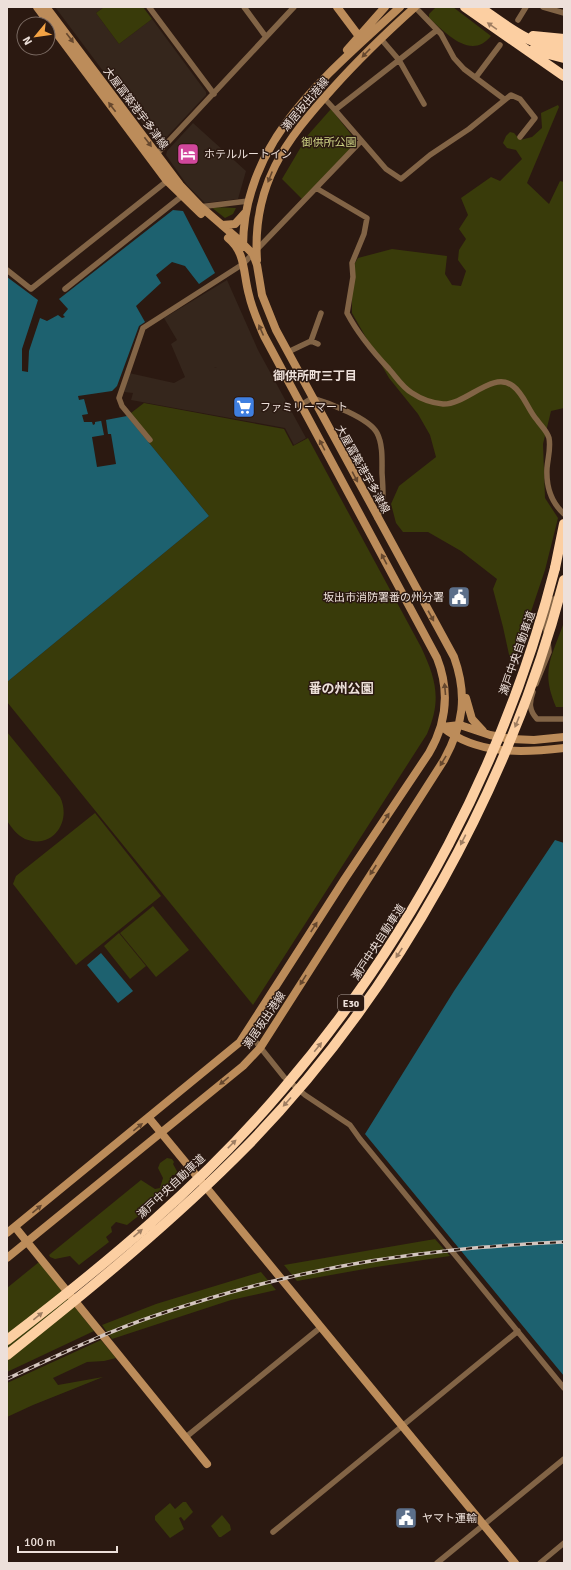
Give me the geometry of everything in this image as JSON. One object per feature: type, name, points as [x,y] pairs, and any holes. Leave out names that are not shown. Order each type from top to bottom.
[{"type":"highway","points":[[464,7],[564,76]]},
{"type":"highway","points":[[479,7],[518,33],[537,42],[564,48]]},
{"type":"highway","points":[[518,33],[541,38],[564,39]]},
{"type":"highway","points":[[520,46],[544,54],[564,58]]},
{"type":"highway","points":[[555,568],[564,524]]},
{"type":"highway","name":"瀬戸中央自動車道","points":[[7,1340],[87,1277],[189,1188],[282,1090],[362,988],[401,930],[435,872],[465,813],[516,695],[537,634],[564,532]]},
{"type":"highway","name":"瀬戸中央自動車道","points":[[7,1355],[88,1290],[194,1197],[258,1134],[332,1047],[373,993],[444,878],[502,757],[526,699],[545,646],[564,580]]},
{"type":"highway","points":[[545,646],[564,595]]},
{"type":"main road","name":"大屋冨築港宇多津線","points":[[37,7],[154,157],[198,207],[238,247],[243,264],[248,293],[258,322],[300,405],[441,667],[446,696],[442,727]]},
{"type":"main road","name":"大屋冨築港宇多津線","points":[[46,7],[154,157],[167,181],[182,196],[241,240],[254,253]]},
{"type":"main road","points":[[337,7],[360,39]]},
{"type":"main road","name":"瀬居坂出港線","points":[[243,264],[241,240],[248,201],[260,165],[272,142],[287,120],[360,39],[384,7]]},
{"type":"main road","name":"瀬居坂出港線","points":[[360,39],[400,7]]},
{"type":"main road","name":"瀬居坂出港線","points":[[257,265],[254,253],[259,216],[270,175],[283,150],[299,126],[324,98],[381,39],[415,7]]},
{"type":"main road","points":[[222,225],[235,224],[246,212]]},
{"type":"main road","points":[[228,237],[241,240],[259,216]]},
{"type":"main road","name":"大屋冨築港宇多津線","points":[[257,265],[265,305],[288,352],[454,657],[462,686],[460,725]]},
{"type":"main road","points":[[396,582],[409,575]]},
{"type":"main road","points":[[454,657],[464,683],[467,707],[472,720],[479,728],[490,735]]},
{"type":"main road","points":[[442,727],[460,725],[490,735],[522,740],[564,737]]},
{"type":"main road","name":"瀬居坂出港線","points":[[7,1258],[243,1066],[260,1048],[444,760],[460,725]]},
{"type":"main road","points":[[442,727],[455,738],[486,748],[512,752],[564,748]]},
{"type":"main road","name":"瀬居坂出港線","points":[[7,1234],[231,1051],[248,1032],[344,880],[429,753],[442,727]]},
{"type":"main road","points":[[149,1118],[514,1563]]},
{"type":"main road","points":[[15,1227],[207,1464]]},
{"type":"street","points":[[149,7],[214,94]]},
{"type":"street","points":[[244,7],[266,37]]},
{"type":"street","points":[[154,157],[294,7]]},
{"type":"street","points":[[415,7],[438,30],[454,58],[504,99]]},
{"type":"street","points":[[518,20],[526,7]]},
{"type":"street","points":[[543,7],[564,13]]},
{"type":"street","points":[[335,110],[438,30]]},
{"type":"street","points":[[381,39],[399,60],[424,104]]},
{"type":"street","points":[[476,77],[500,45]]},
{"type":"street","points":[[324,98],[386,169],[401,179],[430,155],[468,129],[504,99],[511,95],[520,99],[535,118],[520,137]]},
{"type":"street","points":[[150,440],[122,406],[119,398],[143,328],[243,264],[361,141]]},
{"type":"street","points":[[7,270],[30,288],[167,181]]},
{"type":"street","points":[[316,188],[367,218],[364,234],[352,263],[353,277],[347,313],[378,358],[402,386],[427,401],[444,404],[454,403],[488,384],[498,381],[506,382],[512,385],[520,392],[529,410],[549,436],[550,446],[547,468],[549,489],[551,498],[564,514]]},
{"type":"street","points":[[65,289],[182,196]]},
{"type":"street","points":[[198,207],[248,201]]},
{"type":"street","points":[[288,352],[311,340],[321,313]]},
{"type":"street","points":[[311,340],[318,344]]},
{"type":"street","points":[[300,405],[312,398],[331,404],[367,423],[377,432],[381,448],[384,501],[378,518]]},
{"type":"street","points":[[564,586],[555,598],[546,622],[549,652],[532,695],[530,707],[531,713],[536,719],[564,719]]},
{"type":"street","points":[[248,1032],[284,1078],[350,1125],[360,1140],[564,1388]]},
{"type":"street","points":[[186,1437],[321,1327]]},
{"type":"street","points":[[273,1532],[518,1331]]},
{"type":"street","points":[[438,1563],[564,1459]]},
{"type":"street","points":[[540,1563],[564,1543]]},
{"type":"shaded area","points":[[55,7],[104,7],[96,13],[119,44],[152,19],[206,92],[206,95],[161,143],[157,143]]},
{"type":"shaded area","points":[[193,123],[246,171],[238,199],[205,203],[187,185],[166,155],[167,151]]},
{"type":"shaded area","points":[[227,280],[258,350],[306,438],[294,445],[285,428],[131,400],[133,393],[124,392],[129,373],[174,383],[185,377],[171,344],[177,340],[164,318]]},
{"type":"green space","points":[[104,7],[143,7],[152,19],[119,44],[96,13]]},
{"type":"green space","points":[[436,7],[453,7],[491,36],[483,43],[475,46],[459,42],[443,31],[429,18],[429,14]]},
{"type":"green space","points":[[558,105],[559,107],[527,183],[549,204],[560,181],[564,182],[564,408],[551,411],[543,444],[545,498],[558,518],[545,570],[512,668],[493,589],[497,579],[461,551],[428,532],[403,532],[396,523],[391,504],[399,486],[436,457],[430,435],[418,414],[389,378],[352,313],[352,268],[358,258],[392,249],[447,256],[445,274],[452,285],[461,286],[466,271],[458,260],[459,250],[466,239],[459,229],[468,215],[461,198],[491,177],[500,181],[522,159],[516,150],[507,148],[503,143],[506,136],[510,132],[514,133],[520,140],[532,137],[542,128],[541,113]]},
{"type":"green space","name":"御供所公園","points":[[331,109],[357,142],[302,199],[282,179],[308,135]]},
{"type":"green space","points":[[211,207],[236,208],[233,214],[225,218]]},
{"type":"green space","points":[[144,403],[284,429],[293,446],[308,438],[421,647],[430,669],[435,690],[436,700],[432,722],[427,734],[253,1005],[7,702],[7,682],[209,516],[127,416]]},
{"type":"green space","points":[[564,622],[564,707],[556,707],[551,694],[548,673],[552,655]]},
{"type":"green space","points":[[7,732],[60,797],[64,815],[62,824],[52,837],[35,841],[25,839],[13,829],[7,821]]},
{"type":"green space","points":[[95,813],[161,896],[76,965],[13,884],[16,876]]},
{"type":"green space","points":[[153,906],[189,950],[156,977],[120,933]]},
{"type":"green space","points":[[119,933],[146,966],[130,979],[104,946]]},
{"type":"green space","points":[[167,1158],[172,1159],[178,1173],[172,1175],[165,1191],[147,1209],[127,1225],[116,1222],[111,1227],[112,1232],[106,1237],[109,1242],[79,1265],[70,1256],[55,1259],[50,1257],[49,1255],[141,1180],[155,1189],[160,1188],[163,1178],[158,1168],[160,1163]]},
{"type":"green space","points":[[435,1239],[450,1256],[297,1281],[284,1265]]},
{"type":"green space","points":[[39,1262],[94,1331],[7,1372],[7,1288]]},
{"type":"green space","points":[[261,1272],[276,1290],[231,1300],[112,1339],[102,1325],[156,1304]]},
{"type":"green space","points":[[101,1340],[116,1358],[104,1361],[87,1362],[53,1378],[58,1385],[103,1377],[7,1417],[7,1383]]},
{"type":"green space","points":[[183,1502],[186,1502],[193,1512],[184,1521],[181,1517],[179,1518],[184,1529],[170,1538],[155,1520],[155,1516],[170,1503],[175,1509]]},
{"type":"green space","points":[[222,1515],[230,1525],[231,1530],[219,1537],[211,1526]]},
{"type":"water","points":[[173,210],[183,211],[215,273],[199,284],[185,266],[172,262],[156,275],[161,283],[136,306],[145,322],[139,326],[117,386],[112,391],[78,396],[79,400],[84,399],[88,414],[82,415],[84,422],[92,422],[93,425],[95,422],[127,416],[209,516],[7,682],[7,277],[38,300],[22,349],[22,371],[28,372],[29,351],[40,318],[47,321],[58,315],[62,318],[65,317],[63,315],[68,309],[59,299]]},
{"type":"water","points":[[555,840],[564,843],[564,1376],[365,1134],[454,991]]},
{"type":"water","points":[[101,953],[133,991],[118,1003],[87,965]]},
{"type":"pier","points":[[101,420],[106,420],[108,434],[111,434],[116,464],[97,467],[92,437],[104,435]]},
{"type":"railway","points":[[7,1379],[119,1329],[192,1303],[264,1283],[336,1267],[409,1255],[490,1246],[564,1242]]},
{"type":"place","name":"ホテルルートイン","points":[[188,154]]},
{"type":"place","name":"ファミリーマート","points":[[244,407]]},
{"type":"place","name":"坂出市消防署番の州分署","points":[[459,597]]},
{"type":"place","name":"ヤマト運輸","points":[[406,1518]]},
{"type":"district","name":"御供所町三丁目","points":[[315,376]]},
{"type":"district","name":"番の州公園","points":[[341,688]]}]
